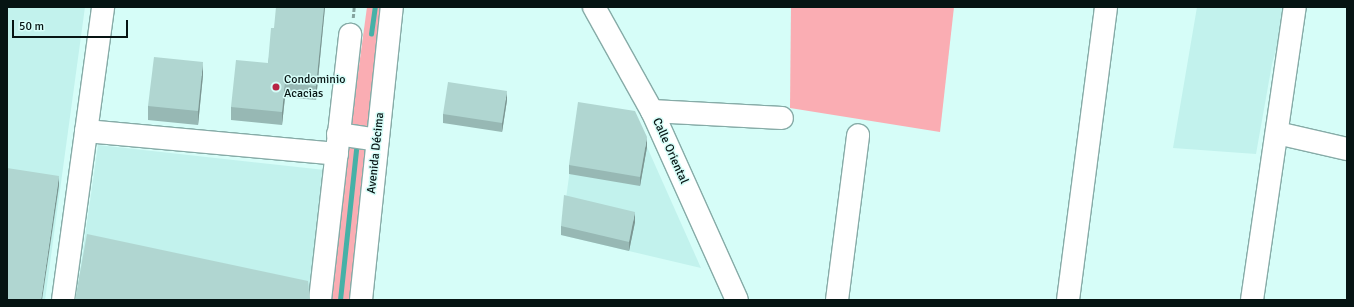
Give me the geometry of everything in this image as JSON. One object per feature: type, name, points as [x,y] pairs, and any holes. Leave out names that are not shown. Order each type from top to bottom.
[{"type":"street","points":[[63,300],[103,7]]},
{"type":"street","name":"Avenida Décima","points":[[361,300],[392,7]]},
{"type":"street","name":"Calle Oriental","points":[[594,7],[652,111],[737,300]]},
{"type":"street","points":[[1068,300],[1106,7]]},
{"type":"street","points":[[1252,300],[1295,7]]},
{"type":"street","points":[[320,300],[350,35]]},
{"type":"street","points":[[652,111],[782,118]]},
{"type":"street","points":[[86,131],[337,144],[378,140]]},
{"type":"street","points":[[1277,133],[1347,149]]},
{"type":"street","points":[[837,300],[858,136]]},
{"type":"shaded area","points":[[7,7],[85,7],[45,300],[7,300]]},
{"type":"shaded area","points":[[367,7],[382,7],[367,130],[351,125]]},
{"type":"shaded area","points":[[791,7],[954,7],[940,132],[790,108]]},
{"type":"shaded area","points":[[1197,7],[1288,7],[1272,64],[1256,154],[1173,148]]},
{"type":"shaded area","points":[[578,111],[635,120],[701,268],[561,235]]},
{"type":"shaded area","points":[[346,143],[367,146],[349,300],[329,300]]},
{"type":"shaded area","points":[[98,145],[325,170],[309,300],[76,300]]},
{"type":"building","name":"Condominio Acacias","points":[[276,7],[324,7],[316,86],[285,83],[282,112],[231,107],[236,60],[268,63],[271,28],[274,28]]},
{"type":"building","points":[[154,57],[203,62],[198,111],[148,106]]},
{"type":"building","points":[[448,82],[507,91],[502,123],[443,114]]},
{"type":"building","points":[[578,102],[635,111],[647,137],[640,177],[569,165]]},
{"type":"building","points":[[7,168],[59,176],[41,300],[7,300]]},
{"type":"building","points":[[564,195],[635,212],[629,242],[561,226]]},
{"type":"building","points":[[87,234],[308,281],[310,300],[75,300]]},
{"type":"waterway","points":[[371,34],[375,7]]},
{"type":"waterway","points":[[340,300],[356,150]]},
{"type":"place","name":"Condominio Acacias","points":[[276,87]]}]
